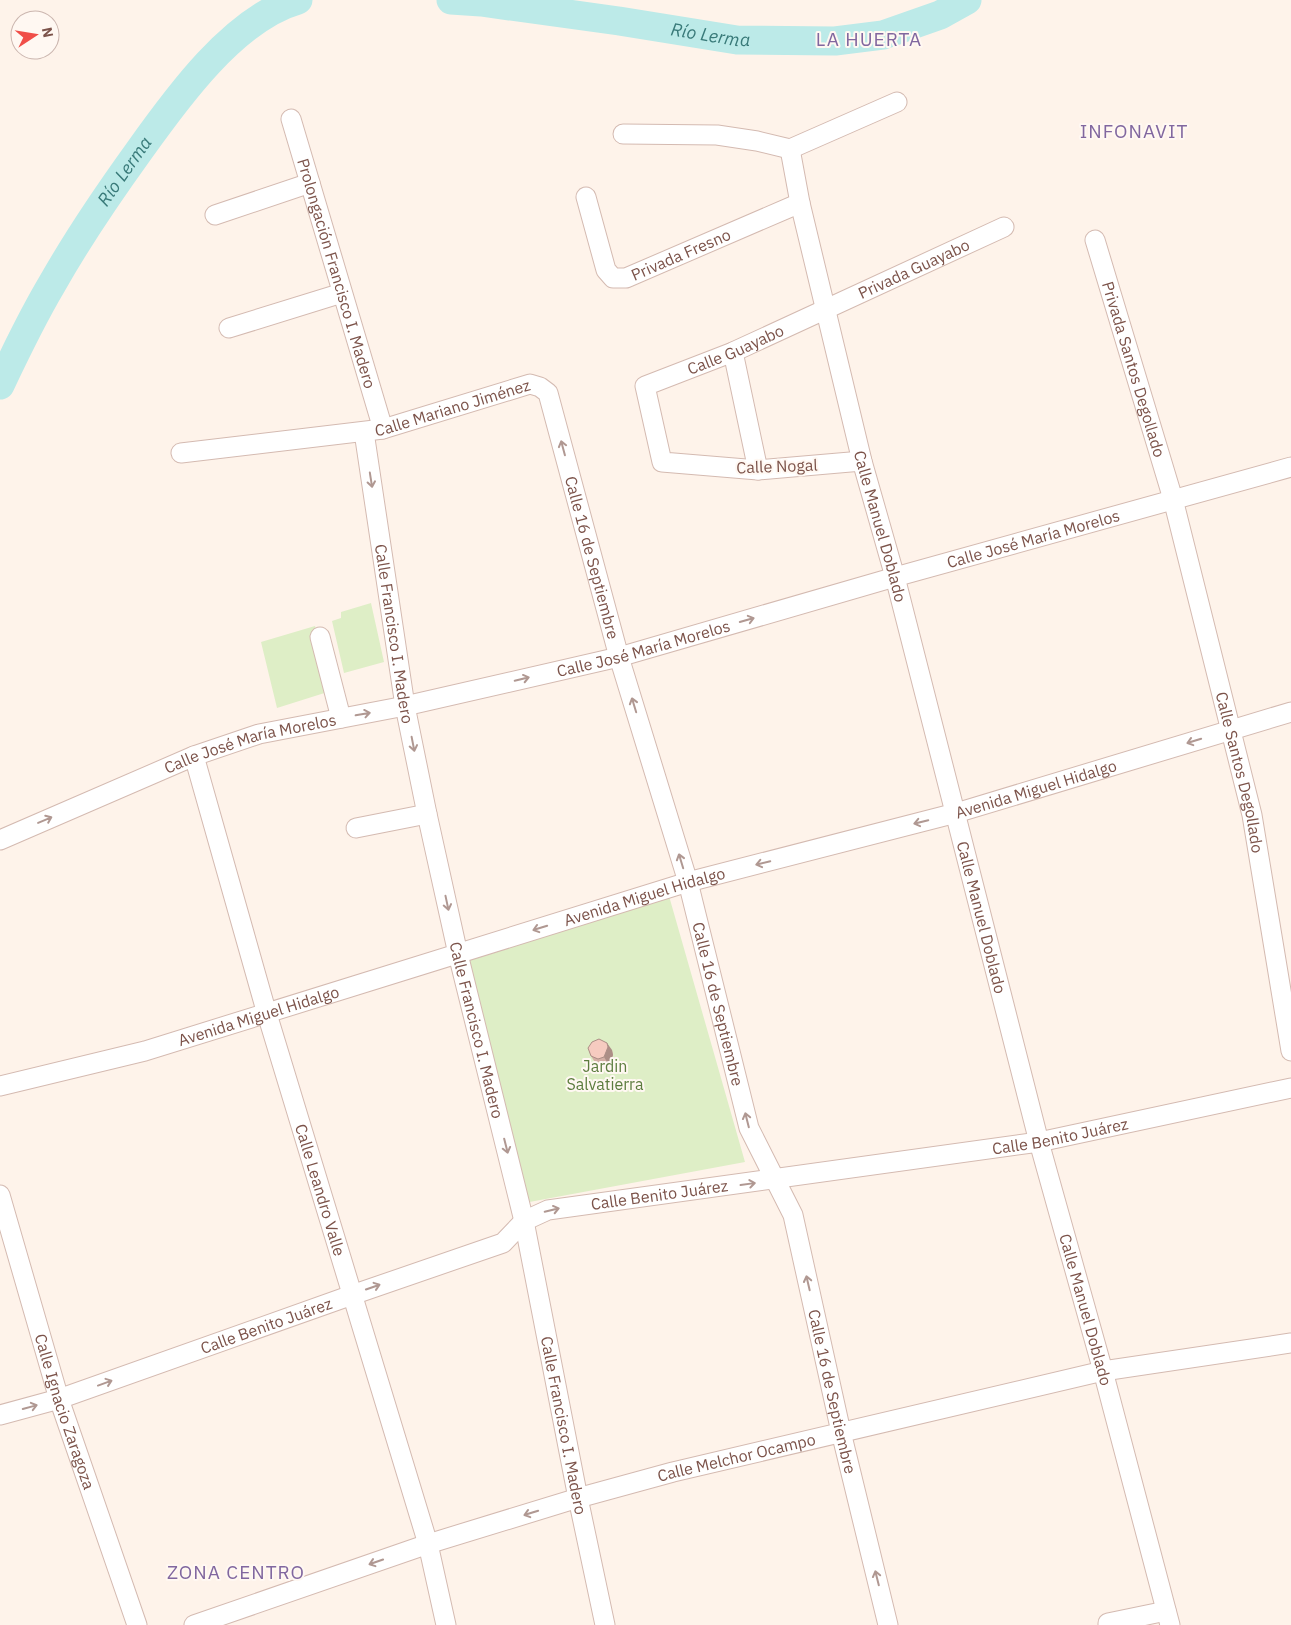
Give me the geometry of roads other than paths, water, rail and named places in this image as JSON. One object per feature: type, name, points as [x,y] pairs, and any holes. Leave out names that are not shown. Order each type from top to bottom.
[{"type":"street","points":[[623,134],[716,135],[757,141],[790,149],[897,102]]},
{"type":"street","name":"Prolongación Francisco I. Madero","points":[[291,119],[383,429]]},
{"type":"street","name":"Calle Manuel Doblado","points":[[790,149],[800,203],[862,461],[895,577],[1039,1142],[1103,1371],[1168,1618]]},
{"type":"street","points":[[215,215],[310,183]]},
{"type":"street","name":"Privada Fresno","points":[[586,197],[606,270],[613,278],[626,278],[800,203]]},
{"type":"street","name":"Privada Guayabo","points":[[826,311],[1004,227]]},
{"type":"street","name":"Privada Santos Degollado","points":[[1095,240],[1173,499]]},
{"type":"street","points":[[229,328],[342,293]]},
{"type":"street","name":"Calle Guayabo","points":[[662,462],[646,386],[733,352],[826,311]]},
{"type":"street","points":[[733,352],[758,470]]},
{"type":"street","name":"Calle Mariano Jiménez","points":[[181,453],[383,429],[530,384],[540,387]]},
{"type":"street","name":"Calle 16 de Septiembre","points":[[540,387],[548,393],[619,657],[688,882],[749,1128],[793,1216],[841,1432],[888,1625]]},
{"type":"street","name":"Calle Francisco I. Madero","points":[[364,432],[405,706],[458,954],[524,1221],[578,1498],[605,1625]]},
{"type":"street","name":"Calle Nogal","points":[[662,462],[758,470],[862,461]]},
{"type":"street","name":"Calle José María Morelos","points":[[0,840],[194,756],[259,734],[405,706],[619,657],[1291,466]]},
{"type":"street","name":"Calle Santos Degollado","points":[[1173,499],[1252,815],[1291,1051]]},
{"type":"street","points":[[320,636],[341,718]]},
{"type":"street","name":"Avenida Miguel Hidalgo","points":[[0,1086],[145,1051],[688,882],[956,813],[1291,712]]},
{"type":"street","name":"Calle Leandro Valle","points":[[194,756],[267,1014],[428,1544],[446,1625]]},
{"type":"street","points":[[356,828],[427,814]]},
{"type":"street","name":"Calle Benito Juárez","points":[[0,1415],[59,1400],[503,1243],[524,1221],[548,1210],[1039,1142],[1291,1088]]},
{"type":"street","name":"Calle Ignacio Zaragoza","points":[[0,1195],[59,1400],[137,1625]]},
{"type":"street","name":"Calle Melchor Ocampo","points":[[194,1625],[428,1544],[578,1498],[673,1472],[1103,1371],[1291,1343]]},
{"type":"street","points":[[1108,1625],[1108,1623],[1168,1618]]},
{"type":"waterway","name":"Río Lerma","points":[[0,385],[38,308],[72,250],[116,183],[170,108],[208,63],[229,42],[251,24],[274,10],[298,0]]},
{"type":"waterway","name":"Río Lerma","points":[[451,0],[481,2],[619,21],[737,40],[835,41],[883,35],[940,15],[967,0]]},
{"type":"district","name":"LA HUERTA","points":[[869,39]]},
{"type":"district","name":"INFONAVIT","points":[[1134,131]]},
{"type":"district","name":"ZONA CENTRO","points":[[236,1572]]},
{"type":"park label","name":"Jardin Salvatierra","points":[[605,1075]]}]
